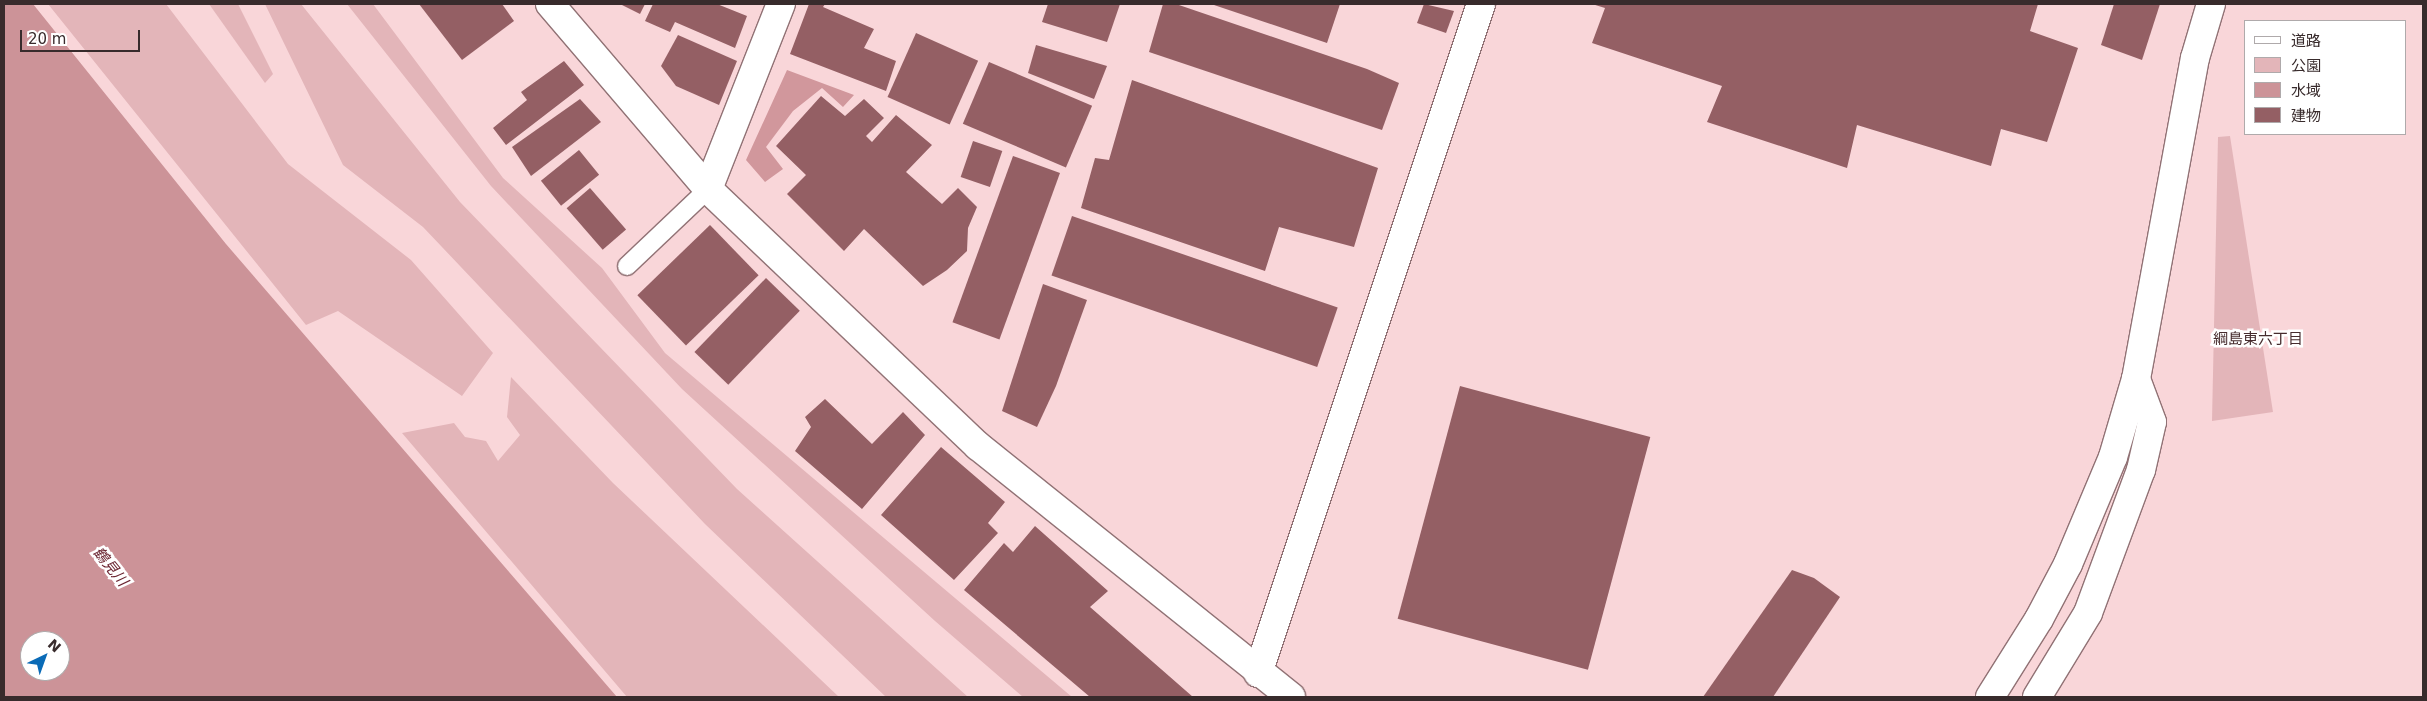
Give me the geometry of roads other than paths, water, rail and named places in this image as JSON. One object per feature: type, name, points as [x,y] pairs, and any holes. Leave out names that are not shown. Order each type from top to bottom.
[{"type":"street","points":[[550,4],[708,189],[978,446],[1258,673],[1291,697]]},
{"type":"street","points":[[708,189],[781,4]]},
{"type":"street","points":[[1258,673],[1481,4]]},
{"type":"street","points":[[1990,697],[2039,619],[2072,555],[2113,456],[2136,379],[2195,58],[2211,4]]},
{"type":"street","points":[[2037,697],[2088,613],[2141,470],[2152,422],[2136,379]]},
{"type":"lane","points":[[627,266],[708,189]]},
{"type":"water","name":"鶴見川","points":[[4,4],[33,4],[226,244],[617,697],[4,697]]},
{"type":"district","name":"綱島東六丁目","points":[[2258,340]]}]
